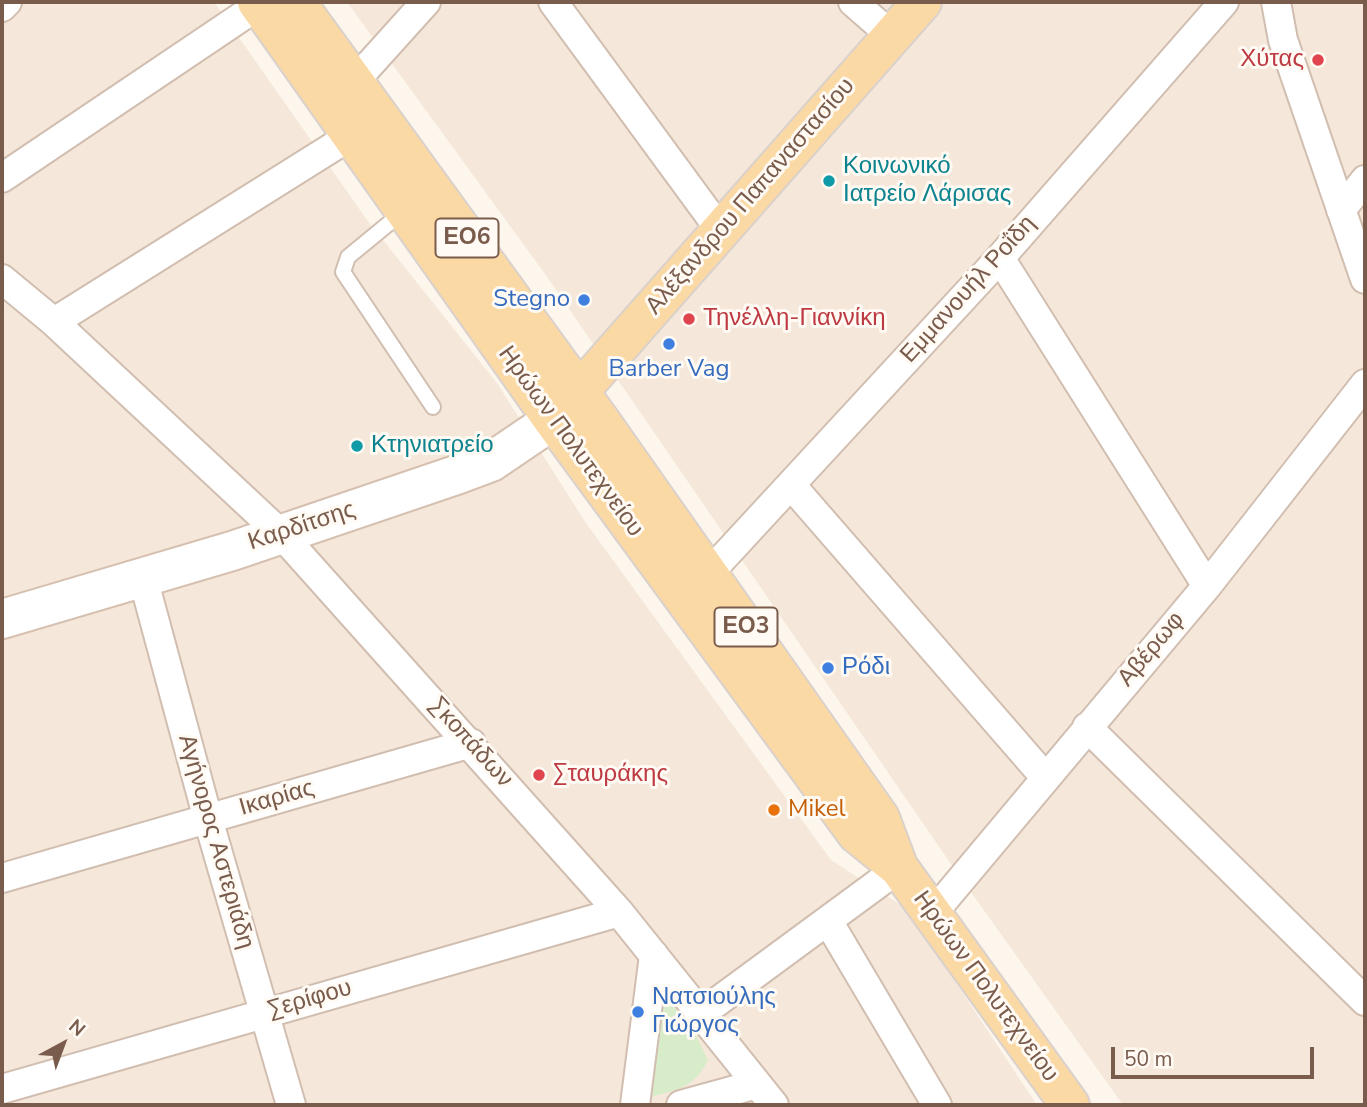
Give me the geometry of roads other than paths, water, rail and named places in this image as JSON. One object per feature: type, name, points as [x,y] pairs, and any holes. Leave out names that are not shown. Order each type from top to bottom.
[{"type":"main road","name":"Αλέξανδρου Παπαναστασίου","points":[[580,392],[922,2]]},
{"type":"main road","name":"Ηρώων Πολυτεχνείου","points":[[271,3],[353,83],[580,392],[880,818],[899,868]]},
{"type":"main road","name":"Ηρώων Πολυτεχνείου","points":[[271,3],[352,135],[553,420],[857,834],[899,868],[1070,1105]]},
{"type":"main road","name":"Καρδίτσης","points":[[2,619],[281,534],[491,462],[553,420],[580,392]]},
{"type":"street","points":[[2,8],[7,2]]},
{"type":"street","points":[[353,83],[425,2]]},
{"type":"street","points":[[553,2],[721,231]]},
{"type":"street","points":[[853,2],[892,36]]},
{"type":"street","name":"Εμμανουήλ Ροΐδη","points":[[709,573],[1000,258],[1224,2]]},
{"type":"street","points":[[1276,2],[1283,40],[1365,279]]},
{"type":"street","points":[[2,178],[271,3]]},
{"type":"street","points":[[54,322],[352,135]]},
{"type":"street","points":[[1341,210],[1365,180]]},
{"type":"street","points":[[1000,258],[1207,586]]},
{"type":"street","name":"Σκοπάδων","points":[[2,279],[54,322],[281,534],[471,743],[619,912],[765,1094]]},
{"type":"street","name":"Αβέρωφ","points":[[933,913],[1044,776],[1207,586],[1365,384]]},
{"type":"street","points":[[791,485],[1044,776]]},
{"type":"street","name":"Αγήνορος Αστεριάδη","points":[[143,578],[208,819],[290,1105]]},
{"type":"street","points":[[1087,726],[1365,1001]]},
{"type":"street","name":"Ικαρίας","points":[[2,878],[471,743]]},
{"type":"street","points":[[702,1013],[899,868]]},
{"type":"street","name":"Σερίφου","points":[[2,1088],[619,912]]},
{"type":"street","points":[[828,921],[937,1105]]},
{"type":"street","points":[[635,1105],[654,955]]},
{"type":"street","points":[[681,1105],[765,1094]]},
{"type":"lane","points":[[405,210],[348,257],[343,272],[433,407]]},
{"type":"place","name":"Χύτας","points":[[1318,60]]},
{"type":"place","name":"Κοινωνικό Ιατρείο Λάρισας","points":[[829,181]]},
{"type":"place","name":"Stegno","points":[[584,300]]},
{"type":"place","name":"Τηνέλλη-Γιαννίκη","points":[[689,319]]},
{"type":"place","name":"Barber Vag","points":[[669,344]]},
{"type":"place","name":"Κτηνιατρείο","points":[[357,446]]},
{"type":"place","name":"Ρόδι","points":[[828,668]]},
{"type":"place","name":"Σταυράκης","points":[[539,775]]},
{"type":"place","name":"Mikel","points":[[774,810]]},
{"type":"place","name":"Νατσιούλης Γιώργος","points":[[638,1012]]}]
